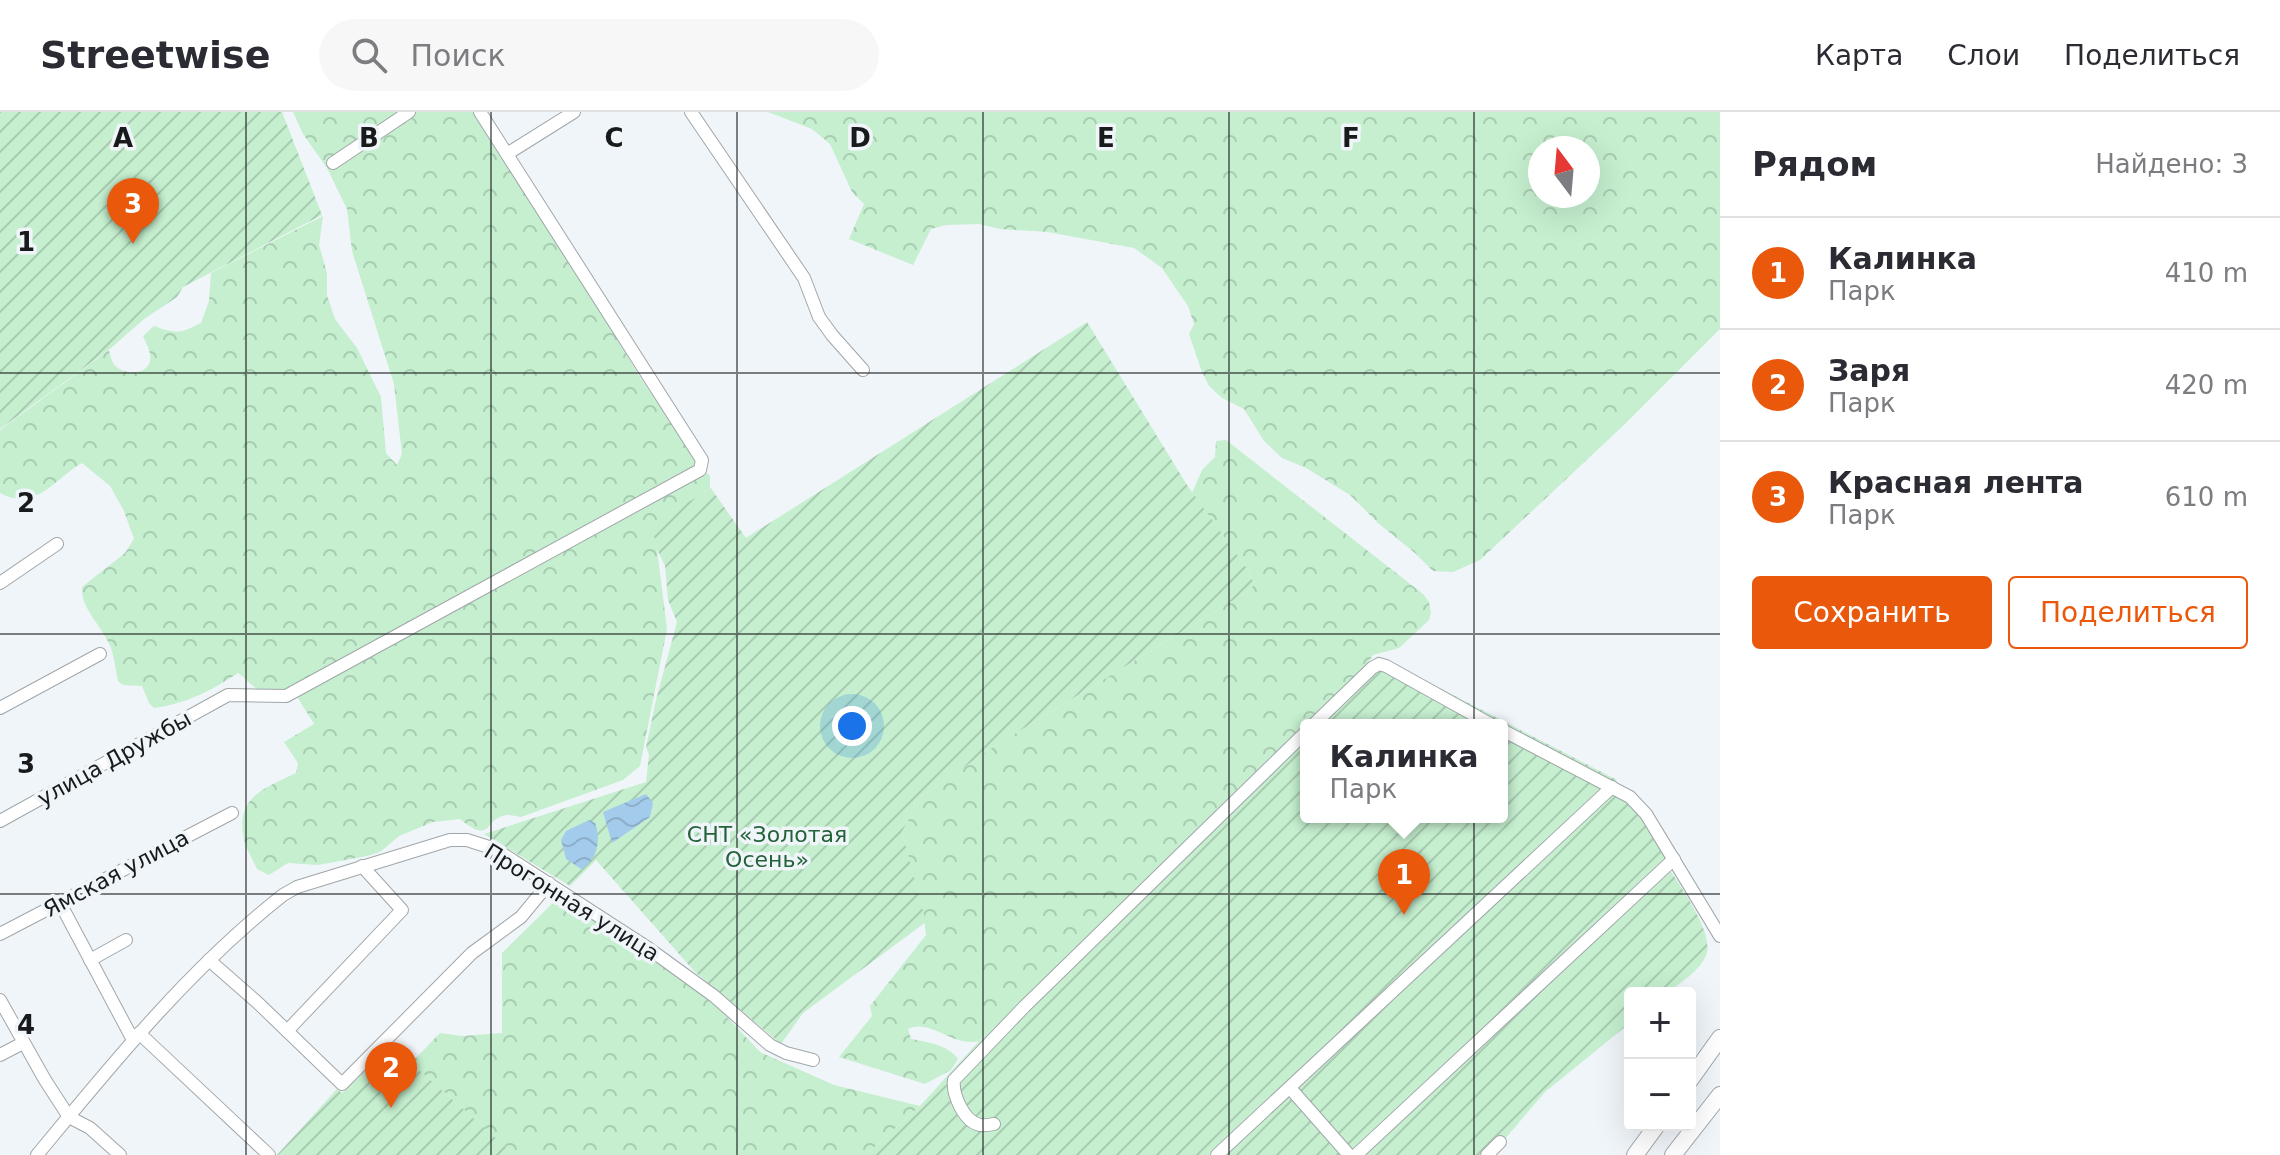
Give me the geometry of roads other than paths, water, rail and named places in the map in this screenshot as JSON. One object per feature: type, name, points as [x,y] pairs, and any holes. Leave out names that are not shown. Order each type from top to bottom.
[{"type":"highway","points":[[1696,1072],[1720,1038]]},
{"type":"highway","points":[[1673,1155],[1720,1095]]},
{"type":"highway","points":[[1635,1155],[1653,1131]]},
{"type":"street","points":[[333,163],[409,112]]},
{"type":"street","points":[[480,112],[507,154],[574,112]]},
{"type":"street","points":[[691,112],[804,278],[819,317],[863,370]]},
{"type":"street","name":"улица Дружбы","points":[[0,821],[228,695],[286,696],[700,470],[702,460],[507,154]]},
{"type":"street","points":[[0,583],[57,544]]},
{"type":"street","points":[[0,708],[100,654]]},
{"type":"street","points":[[1319,719],[1379,664],[1481,719]]},
{"type":"street","points":[[1508,733],[1630,797],[1646,814],[1720,936]]},
{"type":"street","points":[[994,1124],[977,1125],[971,1121],[955,1099],[954,1080],[1035,996],[1300,738]]},
{"type":"street","points":[[1217,1155],[1612,787]]},
{"type":"street","name":"Ямская улица","points":[[0,934],[232,813]]},
{"type":"street","name":"Прогонная улица","points":[[37,1155],[136,1036],[209,960],[283,895],[297,887],[450,840],[467,840],[495,849],[659,956],[714,996],[770,1045],[813,1060]]},
{"type":"street","points":[[1356,1155],[1674,859]]},
{"type":"street","points":[[287,1031],[402,910],[362,866]]},
{"type":"street","points":[[209,960],[342,1084],[472,953],[521,917],[549,883]]},
{"type":"street","points":[[60,903],[136,1036],[269,1155]]},
{"type":"street","points":[[90,960],[126,940]]},
{"type":"street","points":[[0,1000],[69,1117],[90,1128],[120,1155]]},
{"type":"street","points":[[0,1055],[23,1043]]},
{"type":"street","points":[[1290,1088],[1349,1155]]},
{"type":"street","points":[[1487,1155],[1500,1142]]},
{"type":"water","points":[[646,794],[653,803],[650,817],[612,843],[603,812]]},
{"type":"water","points":[[589,820],[595,823],[598,842],[591,860],[581,869],[566,859],[561,840],[566,831]]},
{"type":"place","name":"Красная лента","points":[[133,244]]},
{"type":"place","name":"Калинка","points":[[1404,915]]},
{"type":"place","name":"Заря","points":[[391,1108]]},
{"type":"park label","name":"СНТ «Золотая Осень»","points":[[767,846]]}]
